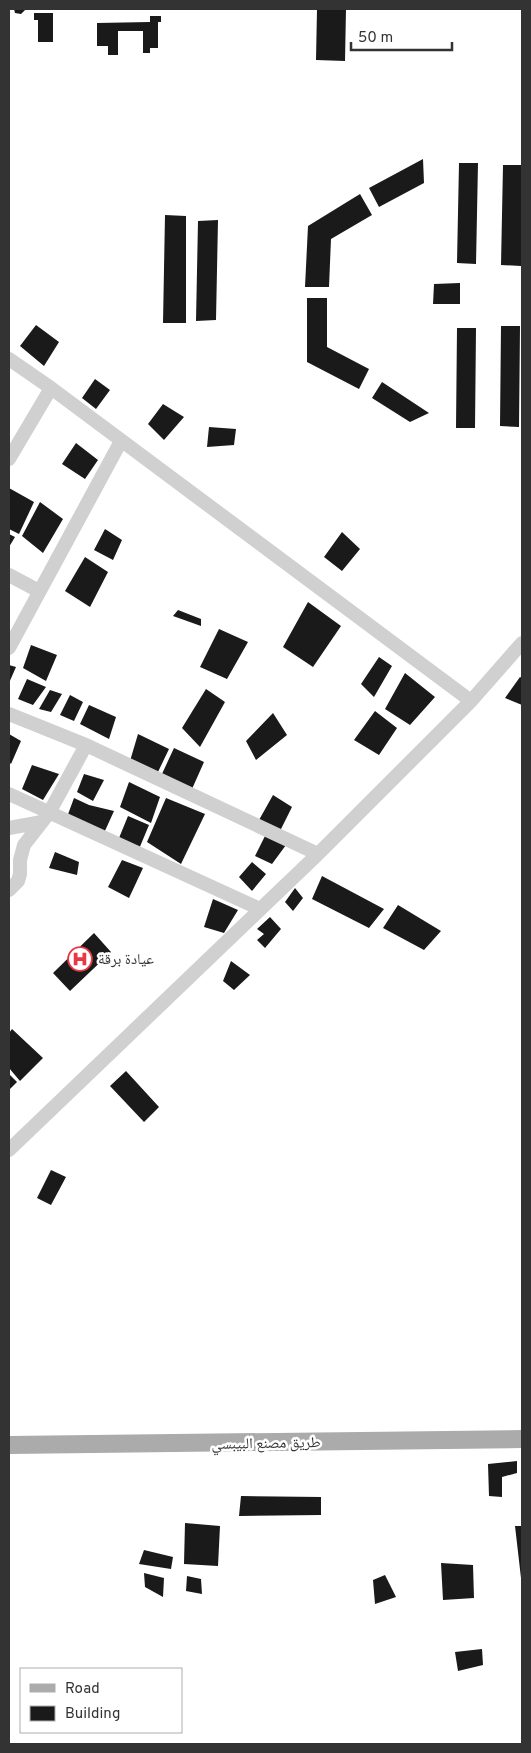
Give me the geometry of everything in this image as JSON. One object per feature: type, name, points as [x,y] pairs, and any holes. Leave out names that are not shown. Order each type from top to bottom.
[{"type":"main road","name":"طريق مصنع البيبسي","points":[[9,1445],[522,1439]]},
{"type":"street","points":[[9,359],[51,388],[471,701]]},
{"type":"street","points":[[9,459],[51,388]]},
{"type":"street","points":[[9,648],[121,441]]},
{"type":"street","points":[[9,576],[39,591]]},
{"type":"street","points":[[9,1150],[318,854],[471,701],[522,643]]},
{"type":"street","points":[[9,714],[86,745],[318,854]]},
{"type":"street","points":[[9,890],[18,880],[20,874],[21,853],[24,845],[46,817],[86,745]]},
{"type":"street","points":[[9,794],[46,817],[260,909]]},
{"type":"street","points":[[9,828],[46,817]]},
{"type":"building","points":[[14,9],[26,9],[21,14],[15,13]]},
{"type":"building","points":[[317,9],[346,9],[345,61],[316,60]]},
{"type":"building","points":[[34,13],[53,13],[53,42],[38,42],[38,20],[34,20]]},
{"type":"building","points":[[150,16],[161,16],[161,22],[158,22],[158,48],[150,48],[150,53],[143,53],[143,31],[118,31],[118,55],[108,55],[108,46],[97,46],[97,23],[150,22]]},
{"type":"building","points":[[423,159],[424,183],[379,207],[369,188]]},
{"type":"building","points":[[459,163],[478,163],[476,264],[457,263]]},
{"type":"building","points":[[503,165],[522,165],[521,266],[501,265]]},
{"type":"building","points":[[360,194],[372,215],[331,239],[329,287],[305,287],[308,226]]},
{"type":"building","points":[[165,215],[186,216],[186,323],[163,323]]},
{"type":"building","points":[[218,220],[216,320],[196,321],[198,221]]},
{"type":"building","points":[[460,283],[460,304],[433,304],[434,284]]},
{"type":"building","points":[[307,298],[327,298],[327,347],[369,369],[359,389],[307,362]]},
{"type":"building","points":[[36,325],[59,342],[44,366],[20,346]]},
{"type":"building","points":[[501,326],[520,326],[519,427],[500,426]]},
{"type":"building","points":[[457,328],[476,328],[475,428],[456,428]]},
{"type":"building","points":[[95,379],[110,390],[96,409],[82,398]]},
{"type":"building","points":[[382,382],[429,413],[410,422],[372,398]]},
{"type":"building","points":[[163,404],[184,417],[164,440],[148,424]]},
{"type":"building","points":[[209,427],[236,429],[234,445],[207,447]]},
{"type":"building","points":[[76,443],[98,460],[85,479],[62,464]]},
{"type":"building","points":[[9,488],[34,502],[19,534],[9,529]]},
{"type":"building","points":[[40,502],[63,519],[43,553],[22,536]]},
{"type":"building","points":[[105,529],[122,540],[113,560],[94,550]]},
{"type":"building","points":[[342,532],[360,549],[342,571],[324,557]]},
{"type":"building","points":[[9,534],[15,537],[9,547]]},
{"type":"building","points":[[85,557],[108,572],[90,607],[65,591]]},
{"type":"building","points":[[308,602],[341,626],[313,667],[283,647]]},
{"type":"building","points":[[178,610],[201,619],[201,626],[173,616]]},
{"type":"building","points":[[219,629],[248,642],[227,679],[200,667]]},
{"type":"building","points":[[31,645],[57,655],[46,681],[23,668]]},
{"type":"building","points":[[379,657],[392,666],[374,697],[361,684]]},
{"type":"building","points":[[9,665],[16,667],[9,683]]},
{"type":"building","points":[[405,673],[435,697],[410,725],[385,709]]},
{"type":"building","points":[[520,677],[522,678],[522,705],[505,698]]},
{"type":"building","points":[[27,679],[46,687],[33,705],[18,699]]},
{"type":"building","points":[[206,689],[225,702],[200,747],[182,728]]},
{"type":"building","points":[[50,690],[62,694],[51,712],[39,709]]},
{"type":"building","points":[[70,695],[83,702],[74,721],[60,715]]},
{"type":"building","points":[[89,705],[116,717],[109,739],[80,724]]},
{"type":"building","points":[[375,711],[397,728],[379,755],[354,740]]},
{"type":"building","points":[[273,713],[287,735],[256,760],[246,741]]},
{"type":"building","points":[[9,734],[21,741],[11,764],[9,762]]},
{"type":"building","points":[[138,734],[169,749],[157,774],[130,761]]},
{"type":"building","points":[[174,748],[204,762],[192,789],[161,776]]},
{"type":"building","points":[[32,765],[59,774],[43,800],[22,789]]},
{"type":"building","points":[[84,774],[104,780],[93,801],[77,792]]},
{"type":"building","points":[[129,782],[160,797],[151,823],[120,807]]},
{"type":"building","points":[[273,795],[292,807],[280,831],[259,820]]},
{"type":"building","points":[[74,798],[89,805],[114,811],[104,833],[67,817]]},
{"type":"building","points":[[166,798],[205,814],[181,864],[147,842]]},
{"type":"building","points":[[128,816],[149,825],[139,849],[119,838]]},
{"type":"building","points":[[265,836],[286,845],[272,864],[255,856]]},
{"type":"building","points":[[55,852],[79,862],[77,875],[49,868]]},
{"type":"building","points":[[122,860],[143,868],[129,898],[108,887]]},
{"type":"building","points":[[252,862],[266,874],[252,891],[239,877]]},
{"type":"building","points":[[322,876],[384,909],[369,928],[312,899]]},
{"type":"building","points":[[295,888],[303,898],[293,911],[285,902]]},
{"type":"building","points":[[213,899],[238,910],[224,933],[204,927]]},
{"type":"building","points":[[398,905],[441,931],[424,950],[383,928]]},
{"type":"building","points":[[270,917],[281,929],[265,948],[257,940],[264,934],[257,929]]},
{"type":"building","points":[[94,933],[111,952],[70,991],[53,973]]},
{"type":"building","points":[[231,961],[250,975],[234,990],[223,981]]},
{"type":"building","points":[[12,1029],[43,1058],[20,1081],[9,1068],[9,1033]]},
{"type":"building","points":[[126,1071],[159,1107],[144,1122],[110,1086]]},
{"type":"building","points":[[9,1074],[17,1082],[9,1090]]},
{"type":"building","points":[[51,1170],[66,1177],[51,1205],[37,1198]]},
{"type":"building","points":[[517,1461],[517,1473],[502,1477],[502,1497],[489,1496],[488,1464]]},
{"type":"building","points":[[241,1496],[321,1497],[321,1515],[239,1516]]},
{"type":"building","points":[[185,1523],[220,1526],[218,1566],[184,1564]]},
{"type":"building","points":[[515,1526],[522,1526],[522,1578],[521,1578]]},
{"type":"building","points":[[144,1550],[173,1557],[171,1569],[139,1564]]},
{"type":"building","points":[[441,1563],[473,1565],[474,1598],[443,1600]]},
{"type":"building","points":[[144,1573],[164,1578],[163,1597],[145,1587]]},
{"type":"building","points":[[385,1575],[396,1597],[375,1604],[373,1580]]},
{"type":"building","points":[[187,1576],[201,1579],[202,1594],[186,1591]]},
{"type":"building","points":[[482,1649],[483,1665],[458,1671],[455,1652]]},
{"type":"place","name":"عيادة برقة","points":[[80,959]]}]
